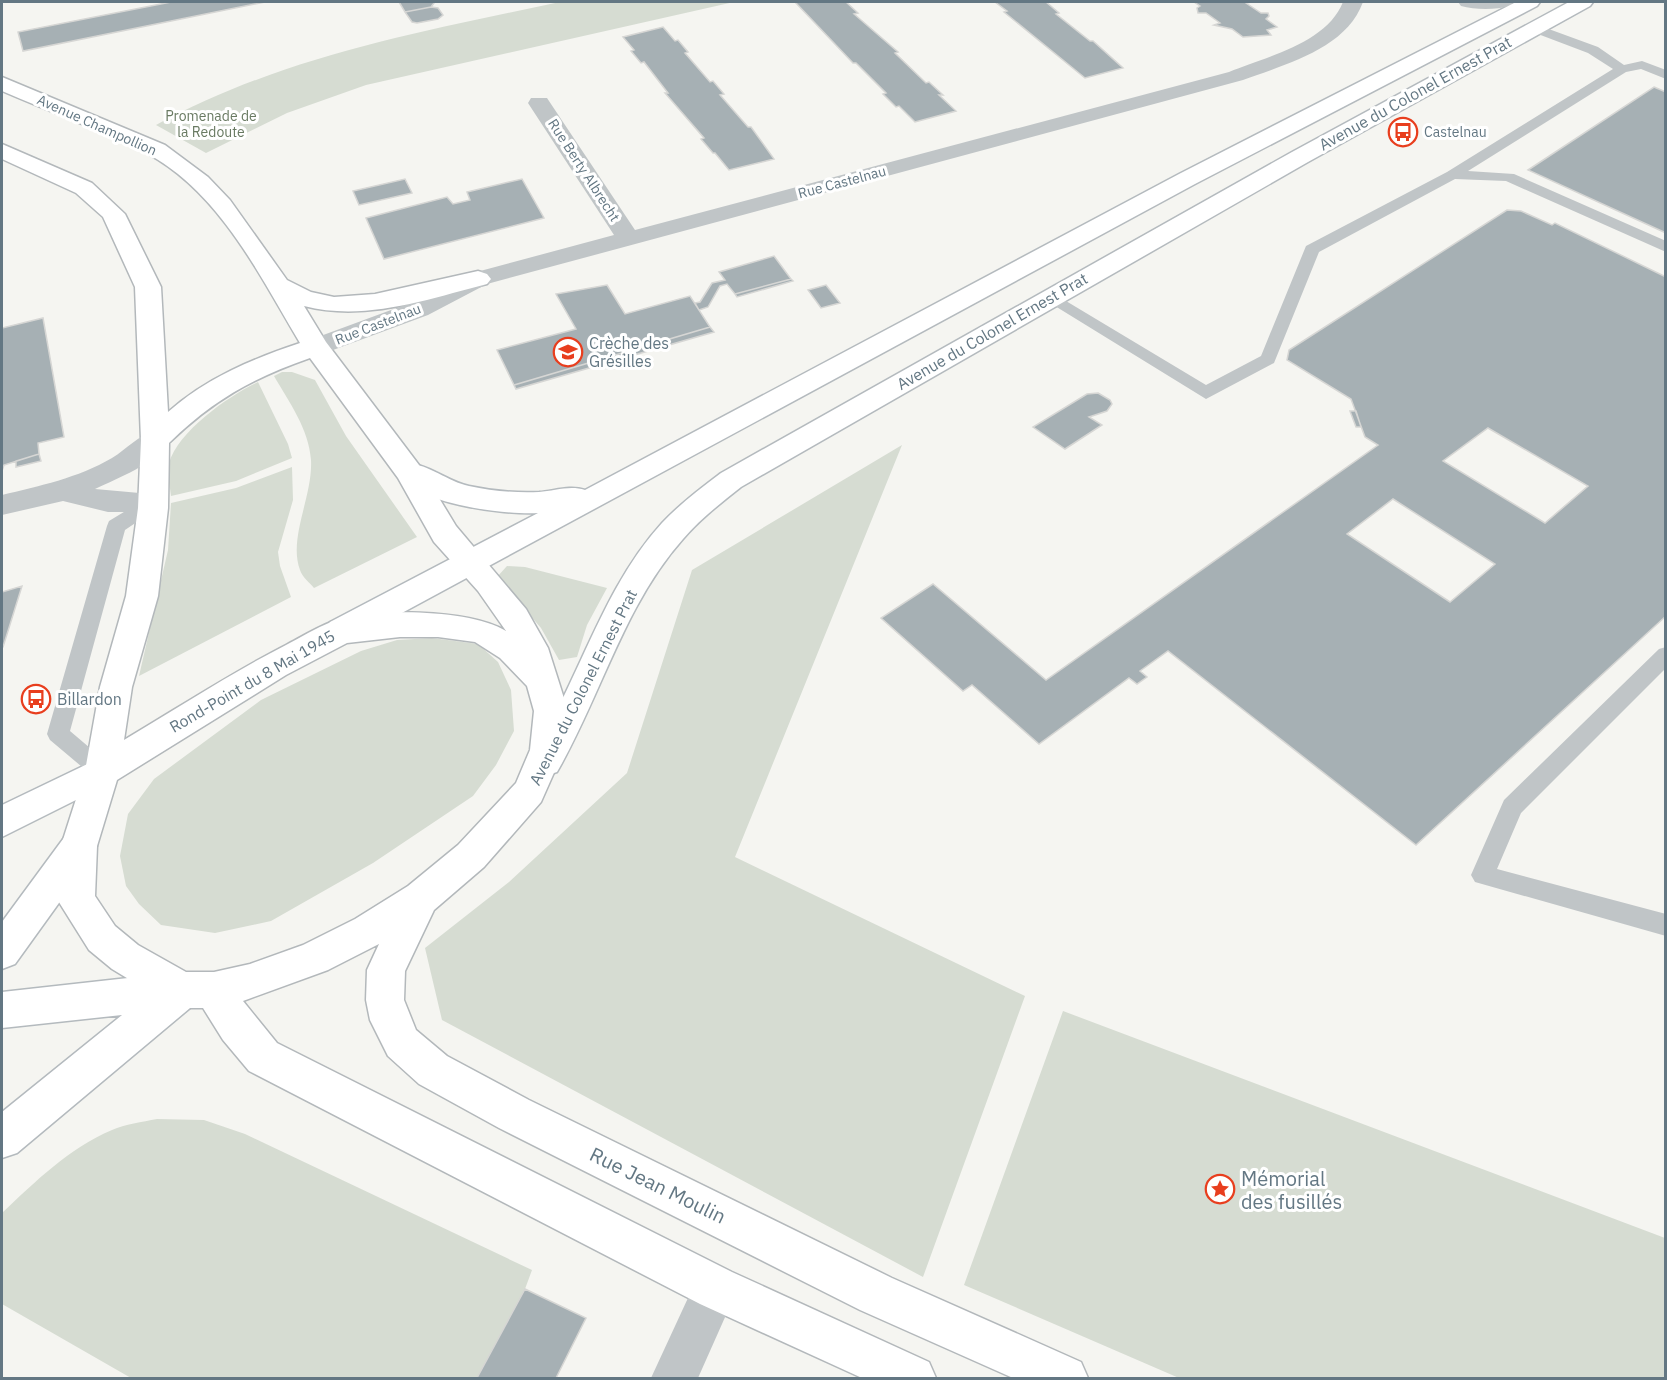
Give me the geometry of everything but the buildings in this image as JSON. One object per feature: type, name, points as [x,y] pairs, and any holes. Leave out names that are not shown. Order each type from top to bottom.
[{"type":"main road","name":"Avenue du Colonel Ernest Prat","points":[[340,631],[615,487],[1187,179],[1530,2]]},
{"type":"main road","name":"Avenue du Colonel Ernest Prat","points":[[529,792],[574,710],[589,671],[620,609],[666,540],[692,512],[732,480],[1050,298],[1583,2]]},
{"type":"main road","name":"Avenue Champollion","points":[[2,83],[157,150],[200,182],[235,221],[279,285],[316,347],[409,472],[445,534],[515,617],[532,648],[541,680]]},
{"type":"main road","points":[[2,151],[84,188],[113,214],[130,245],[148,287],[155,440],[152,502],[142,596],[116,687],[102,771],[79,846],[76,899],[102,938],[124,957],[198,990],[237,1027],[263,1057],[716,1288],[913,1378]]},
{"type":"main road","points":[[279,285],[309,300],[342,304],[380,301],[478,279]]},
{"type":"main road","points":[[155,440],[201,399],[223,385],[316,347]]},
{"type":"main road","points":[[409,472],[449,492],[529,504],[559,501],[615,487]]},
{"type":"main road","name":"Rond-Point du 8 Mai 1945","points":[[2,822],[102,771],[274,666],[340,631],[400,625],[438,625],[482,632],[511,649],[541,680],[551,711],[551,730],[547,750],[529,792],[471,855],[421,898],[368,931],[315,958],[250,982],[198,990],[2,1010]]},
{"type":"main road","points":[[2,952],[79,846]]},
{"type":"main road","name":"Rue Jean Moulin","points":[[421,898],[386,970],[385,1000],[390,1020],[402,1043],[433,1071],[514,1114],[876,1294],[1065,1378]]},
{"type":"main road","points":[[2,1138],[198,990]]},
{"type":"street","name":"Rue Castelnau","points":[[316,347],[419,309],[478,279],[1236,76],[1311,44],[1337,27],[1352,9],[1353,2]]},
{"type":"street","points":[[1468,2],[1503,2]]},
{"type":"street","name":"Rue Berty Albrecht","points":[[539,103],[628,238]]},
{"type":"street","points":[[2,505],[63,490],[122,465],[155,440]]},
{"type":"street","points":[[63,490],[108,502],[152,502]]},
{"type":"street","points":[[674,1378],[716,1288]]},
{"type":"lane","points":[[1535,28],[1593,50],[1622,69]]},
{"type":"lane","points":[[1050,298],[1206,393],[1268,359],[1312,249],[1452,175],[1622,69],[1642,65],[1665,75]]},
{"type":"lane","points":[[1452,175],[1509,177],[1665,247]]},
{"type":"lane","points":[[102,771],[58,734],[116,526],[152,502]]},
{"type":"lane","points":[[1665,655],[1512,807],[1483,875],[1665,925]]},
{"type":"green space","name":"Promenade de la Redoute","points":[[560,2],[734,2],[366,85],[287,113],[206,153],[156,125],[204,101],[303,64],[404,36]]},
{"type":"green space","points":[[282,372],[292,372],[315,380],[346,436],[417,537],[314,588],[301,573],[297,558],[299,531],[311,474],[311,460],[302,427],[274,376]]},
{"type":"green space","points":[[258,382],[288,444],[292,458],[236,481],[171,496],[168,467],[174,451],[183,439],[206,415]]},
{"type":"green space","points":[[902,445],[735,857],[1025,996],[923,1277],[442,1020],[425,948],[509,882],[627,773],[692,570]]},
{"type":"green space","points":[[292,467],[293,500],[278,552],[280,566],[291,597],[139,676],[168,550],[171,503],[236,488]]},
{"type":"green space","points":[[507,566],[525,567],[607,588],[587,625],[577,657],[559,660],[541,628],[497,577]]},
{"type":"green space","points":[[432,638],[478,644],[498,662],[511,690],[514,731],[496,765],[473,796],[373,863],[271,921],[215,933],[161,925],[139,904],[126,886],[120,856],[128,814],[154,779],[261,700],[361,651],[397,640]]},
{"type":"green space","points":[[1063,1011],[1665,1238],[1665,1378],[1179,1378],[964,1285]]},
{"type":"green space","points":[[157,1119],[204,1120],[245,1134],[532,1270],[525,1289],[477,1378],[131,1378],[2,1304],[2,1213],[27,1189],[81,1146],[117,1128]]},
{"type":"place","name":"Castelnau","points":[[1403,132]]},
{"type":"place","name":"Crèche des Grésilles","points":[[568,352]]},
{"type":"place","name":"Billardon","points":[[36,699]]},
{"type":"place","name":"Mémorial des fusillés","points":[[1220,1189]]}]
